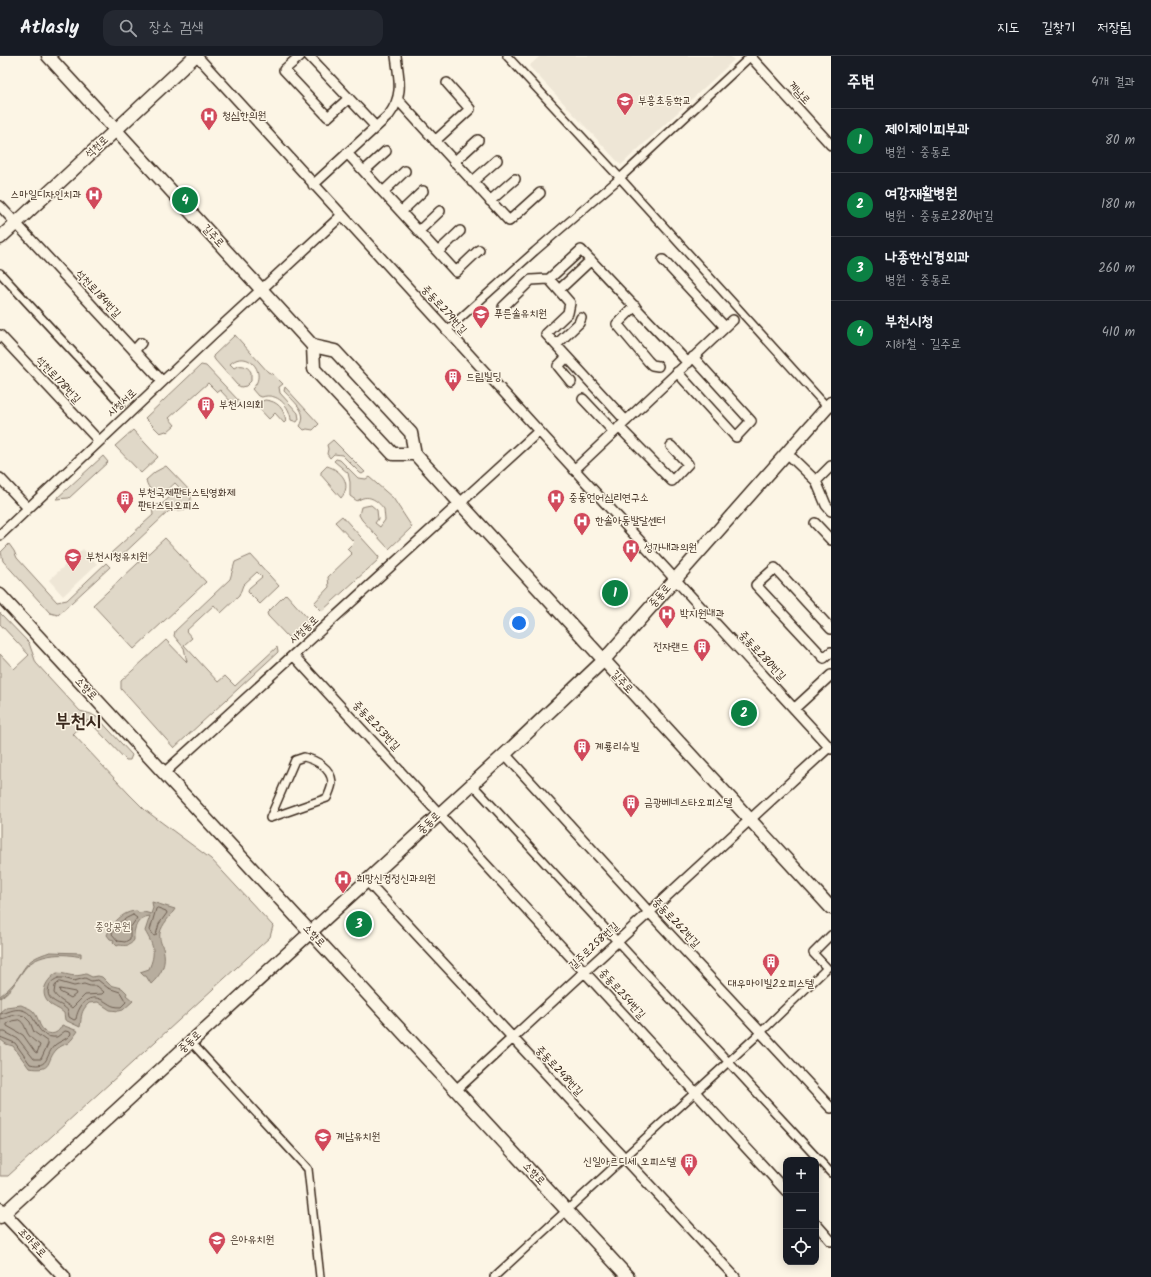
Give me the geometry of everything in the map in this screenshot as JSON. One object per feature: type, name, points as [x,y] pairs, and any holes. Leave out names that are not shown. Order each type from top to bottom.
[{"type":"street","name":"길주로","points":[[48,56],[262,288],[313,346]]},
{"type":"street","name":"석천로","points":[[0,238],[196,56]]},
{"type":"street","name":"중동로279번길","points":[[196,56],[674,580]]},
{"type":"street","points":[[300,56],[284,70],[328,117],[349,98]]},
{"type":"street","points":[[309,56],[376,127]]},
{"type":"street","points":[[313,185],[389,115],[395,106],[398,100],[400,82],[396,56]]},
{"type":"street","points":[[507,56],[830,407]]},
{"type":"street","points":[[446,331],[535,251],[620,178],[750,56]]},
{"type":"street","name":"계남로","points":[[750,56],[831,145]]},
{"type":"street","points":[[435,141],[470,109],[447,83]]},
{"type":"street","points":[[398,100],[509,221],[540,193]]},
{"type":"street","points":[[454,162],[478,140]]},
{"type":"street","points":[[364,171],[386,151]]},
{"type":"street","points":[[347,153],[456,272],[478,250]]},
{"type":"street","points":[[472,182],[496,160]]},
{"type":"street","points":[[383,192],[405,171]]},
{"type":"street","points":[[490,201],[515,179]]},
{"type":"street","points":[[401,212],[423,191]]},
{"type":"street","name":"석천로184번길","points":[[0,206],[162,382]]},
{"type":"street","points":[[419,231],[440,211]]},
{"type":"street","name":"시청서로","points":[[0,535],[262,288],[341,216]]},
{"type":"street","points":[[438,252],[460,231]]},
{"type":"street","points":[[503,307],[531,280],[549,279],[581,250],[751,421],[736,437],[677,372]]},
{"type":"street","points":[[559,290],[591,260]]},
{"type":"street","points":[[663,260],[725,327]]},
{"type":"street","points":[[0,273],[121,404]]},
{"type":"street","points":[[549,279],[570,303],[568,313],[546,334],[567,357],[620,427],[672,481],[688,464],[672,446]]},
{"type":"street","points":[[635,306],[616,324],[648,361],[652,365],[658,366]]},
{"type":"street","points":[[556,345],[579,323],[581,318]]},
{"type":"street","points":[[574,470],[733,320]]},
{"type":"street","name":"석천로178번길","points":[[0,335],[99,441]]},
{"type":"street","points":[[134,351],[141,343]]},
{"type":"street","points":[[313,346],[335,351],[411,433],[415,454],[393,454],[314,369],[313,346]]},
{"type":"street","points":[[567,357],[558,366],[571,382]]},
{"type":"street","points":[[583,399],[620,427]]},
{"type":"street","name":"중동로","points":[[1,1213],[191,1042],[440,814],[603,661],[787,453],[830,407]]},
{"type":"street","name":"시청동로","points":[[164,773],[294,656],[538,431]]},
{"type":"street","points":[[787,453],[816,481],[826,505],[831,511]]},
{"type":"street","name":"길주로","points":[[415,454],[603,661],[831,908]]},
{"type":"street","points":[[816,481],[831,466]]},
{"type":"street","points":[[0,478],[28,508]]},
{"type":"street","points":[[815,523],[831,540]]},
{"type":"street","points":[[831,629],[775,568],[756,585],[824,658],[831,652]]},
{"type":"street","name":"중동로280번길","points":[[674,580],[830,748]]},
{"type":"street","name":"소향로","points":[[0,595],[628,1277]]},
{"type":"street","name":"중동로253번길","points":[[294,656],[440,814]]},
{"type":"street","points":[[794,709],[831,675]]},
{"type":"street","name":"길주로258번길","points":[[456,1090],[749,819],[830,748]]},
{"type":"street","name":"중동로262번길","points":[[505,754],[831,1108]]},
{"type":"street","points":[[304,757],[313,759],[326,769],[332,782],[327,798],[270,818],[295,760],[304,757]]},
{"type":"street","points":[[472,784],[831,1173]]},
{"type":"street","name":"중동로254번길","points":[[440,814],[783,1188]]},
{"type":"street","name":"중동로248번길","points":[[367,880],[735,1277]]},
{"type":"street","points":[[494,1277],[729,1062],[827,968],[814,953],[831,935]]},
{"type":"street","points":[[191,1042],[308,1169],[320,1277]]},
{"type":"street","name":"조마루로","points":[[1,1213],[64,1277]]},
{"type":"street","points":[[819,1227],[831,1240]]},
{"type":"shaded area","name":"부흥초등학교","points":[[540,56],[730,56],[734,60],[621,165],[529,66]]},
{"type":"shaded area","name":"부천시청유치원","points":[[83,549],[97,564],[63,596],[49,580]]},
{"type":"green space","points":[[235,335],[268,372],[273,374],[283,384],[279,387],[280,393],[298,413],[299,419],[297,422],[291,420],[288,410],[278,398],[258,396],[252,389],[257,383],[258,376],[254,364],[243,359],[237,360],[230,364],[234,368],[241,366],[245,367],[251,372],[251,381],[246,386],[241,387],[237,385],[215,360],[213,356]]},
{"type":"green space","points":[[201,365],[206,366],[239,401],[234,405],[220,390],[217,392],[208,383],[169,418],[175,425],[167,432],[160,433],[145,418]]},
{"type":"green space","points":[[285,387],[319,424],[313,430],[304,430],[300,426],[303,416],[299,407],[284,391]]},
{"type":"green space","points":[[265,400],[280,406],[286,421],[284,423],[275,413],[269,419],[255,404]]},
{"type":"green space","points":[[133,430],[158,457],[141,473],[115,446]]},
{"type":"green space","points":[[333,440],[365,472],[362,474],[360,473],[342,455],[334,454],[330,458],[327,454],[327,445]]},
{"type":"green space","points":[[103,456],[108,462],[69,498],[56,499]]},
{"type":"green space","points":[[336,459],[340,460],[358,478],[366,479],[369,477],[393,498],[412,527],[389,549],[359,515],[361,507],[371,505],[377,510],[378,519],[375,523],[380,527],[385,520],[384,509],[375,500],[365,498],[357,501],[350,496],[350,482],[348,473],[334,461]]},
{"type":"green space","points":[[166,466],[192,493],[189,509],[169,511],[117,560],[111,553],[153,515],[152,506],[162,504],[180,488],[175,483],[162,494],[156,494],[148,486],[146,480],[155,472]]},
{"type":"green space","points":[[327,466],[337,471],[344,478],[346,488],[341,498],[321,475],[321,472]]},
{"type":"green space","points":[[342,516],[379,557],[378,560],[322,611],[314,603],[329,587],[328,577],[352,554],[347,549],[354,542],[335,522]]},
{"type":"green space","points":[[165,538],[206,582],[134,649],[93,605]]},
{"type":"green space","points":[[9,544],[17,558],[57,602],[67,600],[106,563],[110,567],[58,615],[50,613],[3,561],[1,552]]},
{"type":"green space","points":[[251,555],[279,586],[260,604],[248,592],[249,588],[262,577],[257,572],[243,585],[239,596],[221,613],[214,605],[186,631],[192,638],[184,645],[218,682],[225,676],[235,686],[277,647],[278,652],[174,748],[121,689],[121,681],[166,640],[187,662],[184,648],[174,636],[175,631],[230,579],[235,562]]},
{"type":"green space","points":[[286,594],[311,622],[294,638],[289,638],[268,616],[267,613]]},
{"type":"green space","name":"중앙공원","points":[[0,613],[29,643],[36,663],[80,711],[98,718],[132,755],[130,760],[126,760],[88,720],[73,734],[145,810],[211,859],[273,926],[270,937],[8,1176],[0,1176],[0,654],[14,669],[29,655],[0,624]]},
{"type":"water","points":[[152,902],[175,909],[164,924],[160,933],[160,940],[164,953],[164,963],[161,972],[151,984],[146,976],[140,972],[149,969],[153,958],[152,945],[145,931],[150,916],[139,921],[135,928],[134,940],[129,944],[117,946],[113,942],[114,940],[110,939],[107,935],[115,922],[127,913],[137,911],[138,913],[144,912],[151,914],[153,908]]},
{"type":"water","points":[[50,952],[81,953],[81,957],[53,955],[34,961],[26,967],[10,989],[0,998],[0,996],[14,983],[31,960]]},
{"type":"water","points":[[57,973],[74,976],[86,974],[92,977],[102,977],[110,985],[122,988],[127,993],[126,995],[133,1001],[123,1010],[119,1011],[110,1010],[98,1002],[89,1003],[83,1011],[80,1027],[65,1020],[64,1013],[50,1004],[45,998],[45,986],[47,982]]},
{"type":"water","points":[[21,1005],[33,1011],[42,1029],[48,1033],[51,1034],[57,1032],[62,1025],[78,1031],[68,1043],[61,1046],[53,1053],[46,1067],[37,1069],[29,1068],[13,1046],[6,1044],[0,1039],[0,1012],[6,1007]]},
{"type":"place","name":"부흥초등학교","points":[[625,116]]},
{"type":"place","name":"청심한의원","points":[[209,131]]},
{"type":"place","name":"부천시청","points":[[185,200]]},
{"type":"place","name":"스마일디자인치과","points":[[94,210]]},
{"type":"place","name":"푸른솔유치원","points":[[481,329]]},
{"type":"place","name":"드림빌딩","points":[[453,392]]},
{"type":"place","name":"부천시의회","points":[[206,420]]},
{"type":"place","name":"중동언어심리연구소","points":[[556,513]]},
{"type":"place","name":"부천국제판타스틱영화제 판타스틱오피스","points":[[125,514]]},
{"type":"place","name":"한솔아동발달센터","points":[[582,536]]},
{"type":"place","name":"성가내과의원","points":[[631,563]]},
{"type":"place","name":"부천시청유치원","points":[[73,572]]},
{"type":"place","name":"제이제이피부과","points":[[615,593]]},
{"type":"place","name":"박지원내과","points":[[667,629]]},
{"type":"place","name":"전자랜드","points":[[702,662]]},
{"type":"place","name":"여강재활병원","points":[[744,713]]},
{"type":"place","name":"계룡리슈빌","points":[[582,762]]},
{"type":"place","name":"금광베네스타오피스텔","points":[[631,818]]},
{"type":"place","name":"희망신경정신과의원","points":[[343,894]]},
{"type":"place","name":"나종한신경외과","points":[[359,924]]},
{"type":"place","name":"대우마이빌2오피스텔","points":[[771,977]]},
{"type":"place","name":"계남유치원","points":[[323,1152]]},
{"type":"place","name":"신일아르디세 오피스텔","points":[[689,1177]]},
{"type":"place","name":"은아유치원","points":[[217,1255]]},
{"type":"district","name":"부천시","points":[[78,722]]}]
